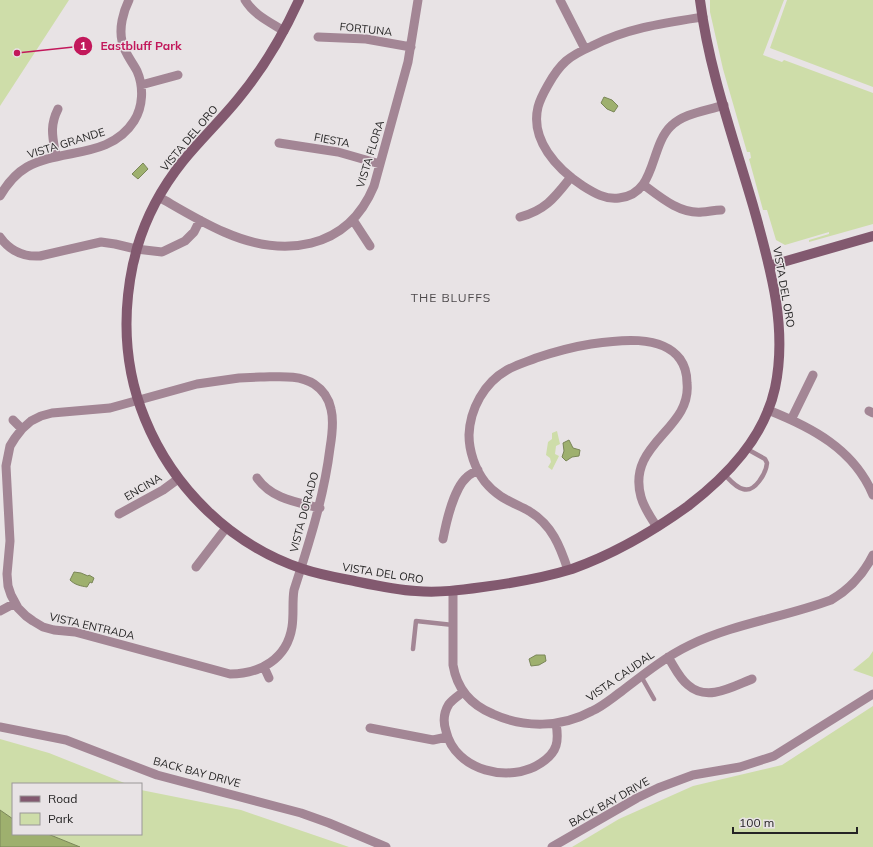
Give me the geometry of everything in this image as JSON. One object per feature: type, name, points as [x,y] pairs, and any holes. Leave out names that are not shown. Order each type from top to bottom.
[{"type":"street","name":"VISTA GRANDE","points":[[0,196],[6,185],[18,173],[36,163],[107,145],[122,136],[134,122],[141,102],[141,85],[137,71],[126,52],[121,36],[122,18],[129,0]]},
{"type":"street","points":[[245,0],[253,11],[262,18],[284,30]]},
{"type":"street","name":"VISTA DEL ORO","points":[[299,0],[263,66],[236,101],[184,160],[159,197],[147,221],[136,249],[129,286],[126,313],[130,364],[138,400],[155,441],[178,479],[201,505],[226,528],[262,551],[301,568],[326,575],[386,587],[417,591],[453,591],[524,581],[568,570],[605,556],[657,528],[710,489],[734,466],[754,438],[768,410],[775,388],[780,336],[776,301],[769,266],[710,56],[700,0]]},
{"type":"street","name":"VISTA FLORA","points":[[159,197],[224,232],[240,238],[268,244],[291,246],[305,245],[331,236],[343,229],[362,210],[369,199],[374,186],[405,77],[418,0]]},
{"type":"street","points":[[560,0],[585,49]]},
{"type":"street","points":[[702,17],[641,27],[612,36],[566,60],[553,76],[541,96],[537,116],[539,136],[545,149],[571,178],[591,191],[611,198],[620,198],[629,196],[644,185],[649,176],[659,144],[670,126],[686,117],[724,106]]},
{"type":"street","name":"FORTUNA","points":[[318,37],[366,39],[411,47]]},
{"type":"street","points":[[141,85],[178,75]]},
{"type":"street","points":[[56,158],[52,126],[58,108]]},
{"type":"street","name":"FIESTA","points":[[279,143],[338,152],[380,164]]},
{"type":"street","points":[[520,217],[540,210],[549,203],[571,178]]},
{"type":"street","points":[[644,185],[672,204],[686,210],[700,213],[720,210]]},
{"type":"street","points":[[0,237],[12,250],[22,255],[31,256],[40,256],[101,242],[136,249],[162,252],[185,241],[194,232],[200,220]]},
{"type":"street","points":[[353,220],[370,246]]},
{"type":"street","points":[[769,266],[873,237]]},
{"type":"street","points":[[568,570],[560,545],[547,526],[528,511],[500,497],[491,489],[478,470],[471,452],[469,440],[471,417],[480,396],[496,378],[505,371],[554,352],[582,345],[625,341],[660,344],[680,359],[687,376],[688,387],[683,409],[647,454],[640,473],[639,485],[641,497],[645,508],[657,528]]},
{"type":"street","points":[[792,420],[813,375]]},
{"type":"street","name":"VISTA DORADO","points":[[138,400],[197,384],[239,378],[296,378],[306,380],[314,384],[323,392],[328,399],[332,415],[328,464],[320,508],[301,568]]},
{"type":"street","name":"VISTA ENTRADA","points":[[138,400],[110,408],[52,413],[36,419],[22,429],[10,446],[6,466],[10,541],[7,574],[8,586],[15,603],[26,616],[43,627],[54,630],[75,632],[230,674],[242,674],[253,672],[264,667],[280,654],[290,636],[293,619],[292,598],[301,568]]},
{"type":"street","points":[[768,410],[792,420],[824,437],[850,459],[861,471],[873,495]]},
{"type":"street","points":[[13,420],[22,429]]},
{"type":"street","points":[[443,539],[450,510],[461,484],[466,477],[478,470]]},
{"type":"street","points":[[257,478],[274,494],[284,499],[320,508]]},
{"type":"street","name":"ENCINA","points":[[119,514],[163,490],[178,479]]},
{"type":"street","points":[[196,567],[226,528]]},
{"type":"street","name":"VISTA CAUDAL","points":[[453,591],[453,665],[454,674],[463,692],[477,706],[514,722],[532,724],[556,723],[574,719],[592,712],[668,657],[690,645],[712,636],[831,600],[852,585],[861,576],[873,555]]},
{"type":"street","points":[[0,611],[15,603]]},
{"type":"street","points":[[668,657],[682,678],[695,690],[703,692],[719,692],[752,679]]},
{"type":"street","points":[[264,667],[270,678]]},
{"type":"street","points":[[463,692],[453,700],[446,712],[445,727],[447,737],[458,753],[468,762],[487,771],[500,773],[524,771],[536,766],[548,758],[553,753],[557,745],[558,738],[556,723]]},
{"type":"street","name":"BACK BAY DRIVE","points":[[552,847],[631,801],[658,788],[693,775],[745,766],[774,756],[873,694]]},
{"type":"street","name":"BACK BAY DRIVE","points":[[0,726],[66,740],[157,775],[301,813],[333,824],[386,847]]},
{"type":"street","points":[[370,728],[433,740],[447,737]]},
{"type":"lane","points":[[725,475],[736,486],[744,490],[751,488],[759,482],[767,468],[767,463],[765,460],[746,448]]},
{"type":"lane","points":[[413,649],[416,620],[453,625]]},
{"type":"lane","points":[[641,676],[654,699]]},
{"type":"green space","points":[[0,0],[69,0],[0,106]]},
{"type":"green space","points":[[710,0],[784,0],[763,55],[782,62],[784,60],[873,93],[873,224],[809,242],[809,240],[829,234],[829,232],[785,245],[776,240],[767,210],[763,210],[749,159],[751,158],[750,152],[747,152],[723,69],[710,12]]},
{"type":"green space","points":[[787,0],[873,0],[873,87],[770,48]]},
{"type":"green space","points":[[557,431],[560,444],[556,446],[555,454],[559,456],[552,470],[548,467],[551,462],[550,458],[546,455],[548,442],[552,439],[552,433]]},
{"type":"green space","points":[[873,651],[873,677],[853,670],[869,657]]},
{"type":"green space","points":[[873,706],[873,847],[572,847],[619,819],[693,786],[782,765]]},
{"type":"green space","points":[[0,739],[49,753],[124,783],[12,783],[12,818],[0,810]]},
{"type":"green space","points":[[142,790],[241,810],[349,847],[80,847],[50,835],[142,835]]},
{"type":"shaded area","points":[[604,97],[612,100],[618,106],[614,112],[607,109],[601,103]]},
{"type":"shaded area","points":[[143,163],[148,169],[138,179],[132,174]]},
{"type":"shaded area","points":[[569,440],[573,448],[580,450],[579,456],[572,457],[566,461],[562,457],[564,451],[563,443]]},
{"type":"shaded area","points":[[74,572],[89,575],[94,578],[92,583],[90,582],[87,587],[74,583],[70,580]]},
{"type":"shaded area","points":[[536,655],[545,655],[546,661],[539,665],[531,666],[529,659]]},
{"type":"shaded area","points":[[0,810],[12,818],[12,835],[50,835],[80,847],[0,847]]},
{"type":"place","name":"Eastbluff Park","points":[[17,53]]},
{"type":"district","name":"THE BLUFFS","points":[[451,297]]}]
